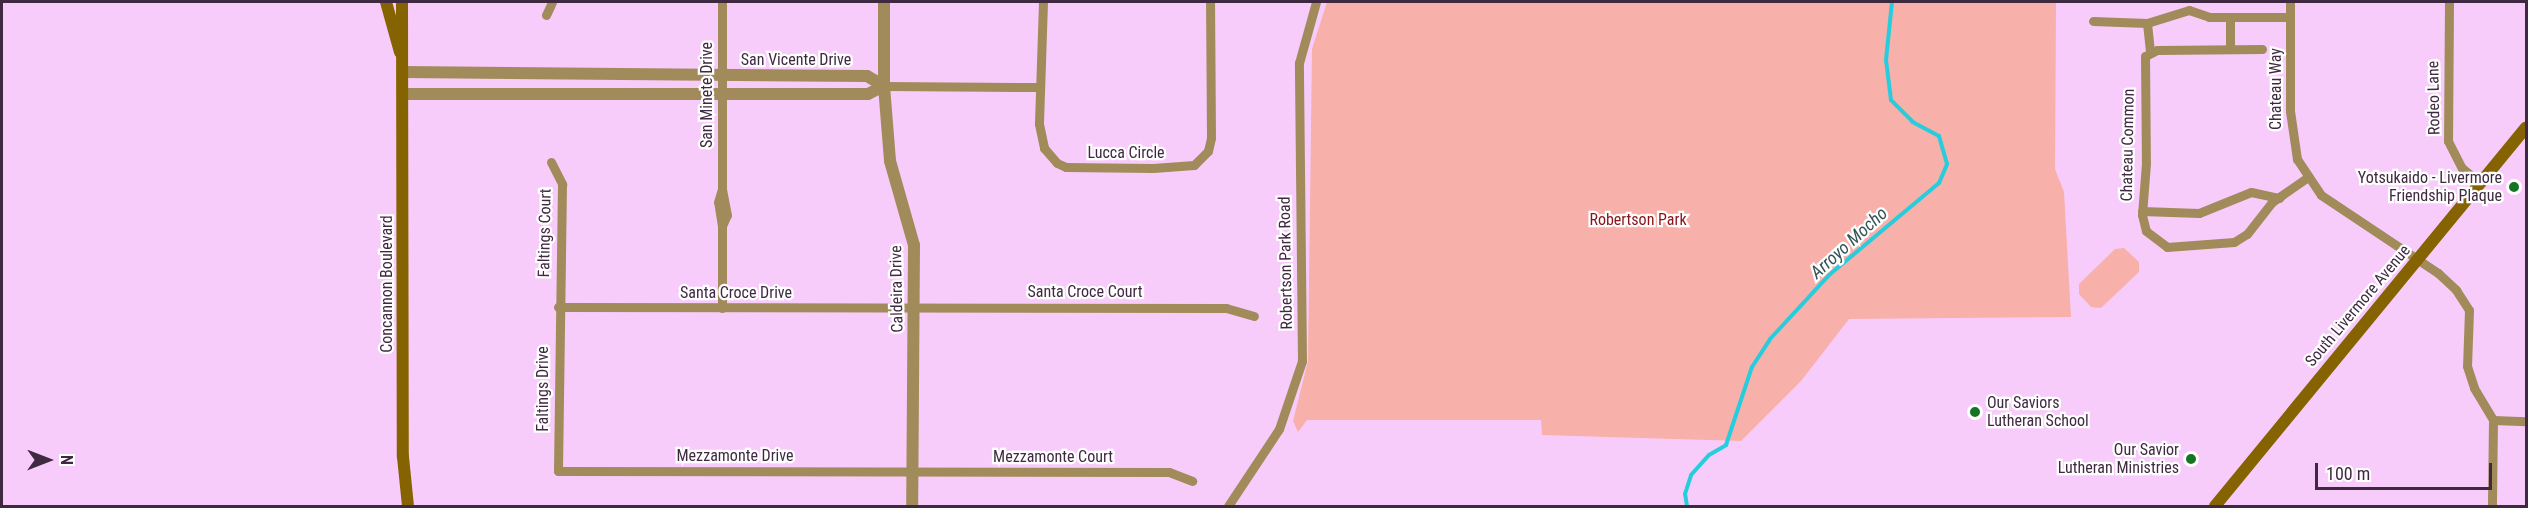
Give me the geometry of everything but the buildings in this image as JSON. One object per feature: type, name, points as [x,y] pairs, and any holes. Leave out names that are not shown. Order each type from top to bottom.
[{"type":"main road","name":"Concannon Boulevard","points":[[386,2],[403,67]]},
{"type":"main road","name":"Concannon Boulevard","points":[[402,2],[403,457],[408,507]]},
{"type":"main road","name":"South Livermore Avenue","points":[[2215,507],[2526,127]]},
{"type":"street","points":[[546,15],[552,2]]},
{"type":"street","name":"San Minete Drive","points":[[722,2],[722,189],[727,215],[722,226],[722,308]]},
{"type":"street","name":"Caldeira Drive","points":[[884,2],[884,86],[890,161],[914,245],[912,507]]},
{"type":"street","name":"Lucca Circle","points":[[1043,2],[1041,136],[1044,148],[1057,163],[1077,168],[1194,165],[1204,157],[1211,138],[1209,2]]},
{"type":"street","name":"Robertson Park Road","points":[[1228,507],[1279,429],[1302,361],[1299,63],[1316,2]]},
{"type":"street","name":"Chateau Way","points":[[2290,2],[2292,141],[2308,177],[2321,195],[2419,259],[2456,290],[2469,310],[2467,366],[2474,388],[2493,420]]},
{"type":"street","name":"Rodeo Lane","points":[[2448,2],[2448,141],[2462,168],[2480,183]]},
{"type":"street","points":[[2093,21],[2147,22],[2189,10],[2209,17],[2290,17]]},
{"type":"street","points":[[2230,18],[2230,50]]},
{"type":"street","name":"Chateau Common","points":[[2147,22],[2150,52],[2144,64],[2147,129],[2142,211],[2151,238],[2167,247],[2222,245],[2242,239],[2279,198],[2308,177]]},
{"type":"street","points":[[2150,52],[2262,49]]},
{"type":"street","name":"San Vicente Drive","points":[[403,67],[722,76],[867,76],[884,86]]},
{"type":"street","name":"San Vicente Drive","points":[[404,94],[868,94],[884,86]]},
{"type":"street","points":[[884,86],[1040,87]]},
{"type":"street","name":"Faltings Court","points":[[551,162],[562,184],[558,307]]},
{"type":"street","name":"Chateau Common","points":[[2142,211],[2199,213],[2251,192],[2279,198]]},
{"type":"street","name":"Santa Croce Drive","points":[[558,307],[915,307]]},
{"type":"street","name":"Faltings Drive","points":[[558,307],[558,471]]},
{"type":"street","name":"Santa Croce Court","points":[[915,307],[1226,308],[1254,316]]},
{"type":"street","points":[[2492,507],[2493,420],[2526,421]]},
{"type":"street","name":"Mezzamonte Drive","points":[[558,471],[912,471]]},
{"type":"street","name":"Mezzamonte Court","points":[[912,471],[1169,472],[1192,481]]},
{"type":"green space","name":"Robertson Park","points":[[1327,2],[2056,2],[2055,169],[2064,192],[2071,317],[1849,319],[1801,381],[1741,441],[1542,435],[1541,420],[1307,420],[1298,432],[1293,421],[1308,361],[1312,49]]},
{"type":"green space","points":[[2124,248],[2139,262],[2139,272],[2101,308],[2091,307],[2079,294],[2079,284],[2115,249]]},
{"type":"waterway","name":"Arroyo Mocho","points":[[1687,506],[1685,494],[1691,475],[1709,455],[1726,445],[1752,367],[1770,339],[1829,275],[1939,183],[1947,164],[1939,136],[1913,122],[1891,100],[1886,60],[1892,2]]},
{"type":"place","name":"Yotsukaido - Livermore Friendship Plaque","points":[[2514,187]]},
{"type":"place","name":"Our Saviors Lutheran School","points":[[1975,412]]},
{"type":"place","name":"Our Savior Lutheran Ministries","points":[[2191,459]]}]
